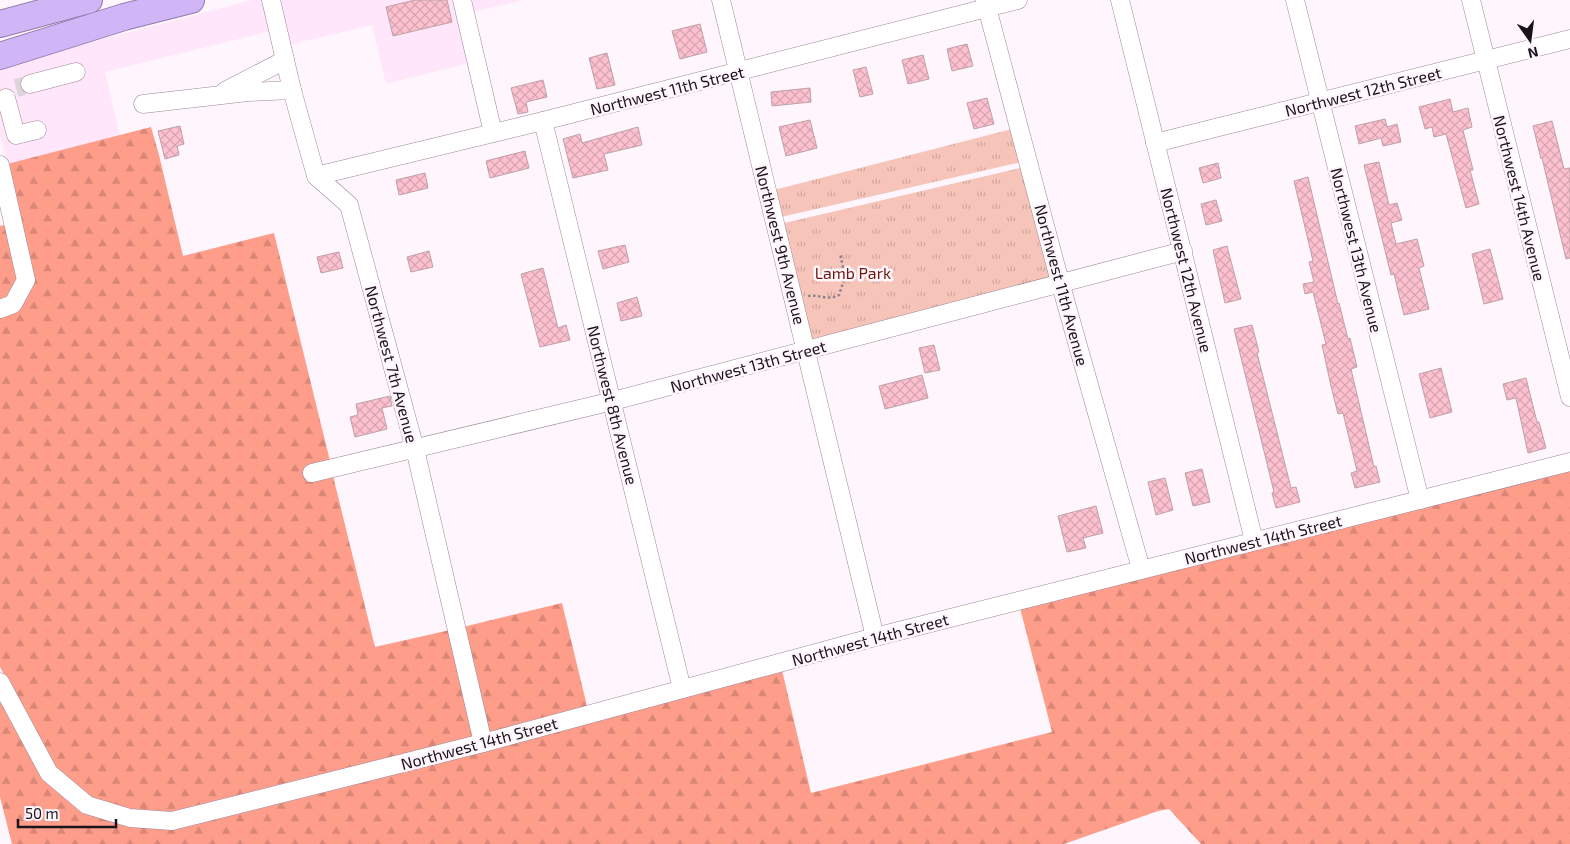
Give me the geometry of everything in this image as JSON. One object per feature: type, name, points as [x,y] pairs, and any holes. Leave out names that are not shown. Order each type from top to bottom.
[{"type":"highway","points":[[0,24],[89,0]]},
{"type":"highway","points":[[0,56],[122,8],[191,0]]},
{"type":"street","points":[[271,0],[292,90],[316,176]]},
{"type":"street","points":[[462,0],[493,133]]},
{"type":"street","name":"Northwest 9th Avenue","points":[[721,0],[875,637]]},
{"type":"street","name":"Northwest 11th Street","points":[[316,176],[739,72],[986,4],[1018,0]]},
{"type":"street","name":"Northwest 12th Avenue","points":[[1120,0],[1254,541]]},
{"type":"street","name":"Northwest 13th Avenue","points":[[1295,0],[1420,500]]},
{"type":"street","name":"Northwest 14th Avenue","points":[[1471,0],[1570,397]]},
{"type":"street","name":"Northwest 11th Avenue","points":[[986,4],[1060,282],[1141,569]]},
{"type":"street","name":"Northwest 12th Street","points":[[1155,143],[1570,39]]},
{"type":"street","points":[[218,96],[285,60]]},
{"type":"street","points":[[36,130],[16,135],[15,92],[76,72]]},
{"type":"street","points":[[143,104],[248,92],[292,90]]},
{"type":"street","name":"Northwest 8th Avenue","points":[[543,121],[682,688]]},
{"type":"street","points":[[0,165],[3,195],[26,280],[13,304],[0,309]]},
{"type":"street","name":"Northwest 7th Avenue","points":[[316,176],[349,205],[415,449],[483,742]]},
{"type":"street","name":"Northwest 13th Street","points":[[312,473],[612,401],[1182,251]]},
{"type":"street","name":"Northwest 14th Street","points":[[0,682],[48,772],[87,805],[130,818],[172,821],[483,742],[875,637],[1570,462]]},
{"type":"path","points":[[794,299],[815,294],[828,298],[839,295],[846,276],[840,253]]},
{"type":"shaded area","points":[[252,0],[264,0],[271,31],[105,72],[120,135],[7,164],[0,136],[0,66]]},
{"type":"shaded area","points":[[278,0],[455,0],[470,63],[386,84],[372,25],[288,45]]},
{"type":"shaded area","points":[[469,0],[524,0],[472,12]]},
{"type":"green space","points":[[151,127],[183,256],[274,233],[330,461],[304,467],[307,482],[333,476],[375,647],[450,630],[475,737],[171,813],[131,811],[90,799],[54,768],[0,667],[0,317],[32,284],[7,164]]},
{"type":"green space","points":[[1012,129],[1021,162],[781,217],[774,190]]},
{"type":"green space","name":"Lamb Park","points":[[1029,166],[1060,282],[807,350],[776,225]]},
{"type":"green space","points":[[7,224],[19,278],[8,297],[0,301],[0,226]]},
{"type":"green space","points":[[1570,470],[1570,844],[1201,844],[1169,809],[1158,811],[1064,844],[12,844],[0,797],[0,696],[45,778],[168,830],[179,829],[179,827],[782,670],[811,793],[1052,732],[1020,608]]},
{"type":"green space","points":[[562,603],[587,706],[488,733],[463,627]]},
{"type":"building","points":[[415,0],[447,0],[452,22],[393,36],[386,7]]},
{"type":"building","points":[[700,24],[707,52],[680,59],[672,31]]},
{"type":"building","points":[[967,44],[973,66],[952,71],[947,49]]},
{"type":"building","points":[[607,53],[615,85],[597,89],[589,58]]},
{"type":"building","points":[[923,55],[929,79],[908,84],[902,60]]},
{"type":"building","points":[[866,67],[873,94],[860,97],[853,70]]},
{"type":"building","points":[[543,80],[547,97],[526,102],[528,112],[518,114],[511,88]]},
{"type":"building","points":[[810,88],[811,102],[772,106],[771,92]]},
{"type":"building","points":[[987,98],[994,124],[974,129],[967,103]]},
{"type":"building","points":[[1450,99],[1453,112],[1468,108],[1472,127],[1463,130],[1473,170],[1470,170],[1479,204],[1466,208],[1446,134],[1434,137],[1432,127],[1425,129],[1419,107]]},
{"type":"building","points":[[1385,119],[1387,127],[1397,124],[1401,142],[1383,146],[1381,138],[1359,144],[1355,126]]},
{"type":"building","points":[[810,120],[817,148],[786,156],[779,127]]},
{"type":"building","points":[[1552,121],[1564,169],[1570,168],[1570,258],[1566,259],[1533,126]]},
{"type":"building","points":[[180,126],[184,144],[177,146],[179,155],[165,159],[158,131]]},
{"type":"building","points":[[638,127],[642,145],[604,154],[608,170],[573,178],[563,139],[580,134],[582,143]]},
{"type":"building","points":[[525,151],[529,168],[490,178],[486,161]]},
{"type":"building","points":[[1379,162],[1389,205],[1397,203],[1402,220],[1391,223],[1396,244],[1417,239],[1424,266],[1419,268],[1429,309],[1404,315],[1394,274],[1391,275],[1364,165]]},
{"type":"building","points":[[1218,163],[1221,178],[1203,183],[1199,168]]},
{"type":"building","points":[[425,173],[428,188],[399,195],[396,180]]},
{"type":"building","points":[[1308,177],[1338,304],[1348,339],[1350,338],[1357,367],[1351,369],[1374,467],[1376,466],[1380,482],[1355,488],[1351,473],[1357,471],[1343,413],[1338,414],[1331,386],[1322,345],[1326,344],[1313,292],[1305,294],[1303,284],[1314,282],[1309,262],[1313,261],[1294,181]]},
{"type":"building","points":[[1216,200],[1222,221],[1206,225],[1201,204]]},
{"type":"building","points":[[625,245],[629,262],[603,269],[598,251]]},
{"type":"building","points":[[1227,246],[1241,299],[1225,303],[1213,250]]},
{"type":"building","points":[[1490,249],[1503,299],[1484,304],[1472,254]]},
{"type":"building","points":[[429,251],[433,267],[411,272],[407,257]]},
{"type":"building","points":[[339,252],[343,268],[321,273],[317,257]]},
{"type":"building","points":[[543,268],[558,328],[566,325],[570,340],[540,347],[521,274]]},
{"type":"building","points":[[637,297],[642,316],[621,321],[617,303]]},
{"type":"building","points":[[1252,325],[1259,352],[1257,353],[1291,488],[1296,487],[1300,502],[1276,508],[1272,493],[1274,492],[1234,329]]},
{"type":"building","points":[[934,345],[940,370],[925,373],[919,348]]},
{"type":"building","points":[[1441,368],[1452,412],[1430,418],[1419,374]]},
{"type":"building","points":[[922,375],[928,398],[885,409],[879,386]]},
{"type":"building","points":[[1526,378],[1537,422],[1539,422],[1546,448],[1528,453],[1516,398],[1507,400],[1503,384]]},
{"type":"building","points":[[390,396],[392,406],[382,408],[387,429],[355,437],[350,417],[358,415],[356,404]]},
{"type":"building","points":[[1202,469],[1210,502],[1193,506],[1185,473]]},
{"type":"building","points":[[1165,478],[1173,510],[1156,515],[1148,482]]},
{"type":"building","points":[[1096,506],[1103,533],[1083,538],[1086,548],[1067,552],[1058,516]]},
{"type":"tunnel","points":[[16,88],[24,86]]}]
